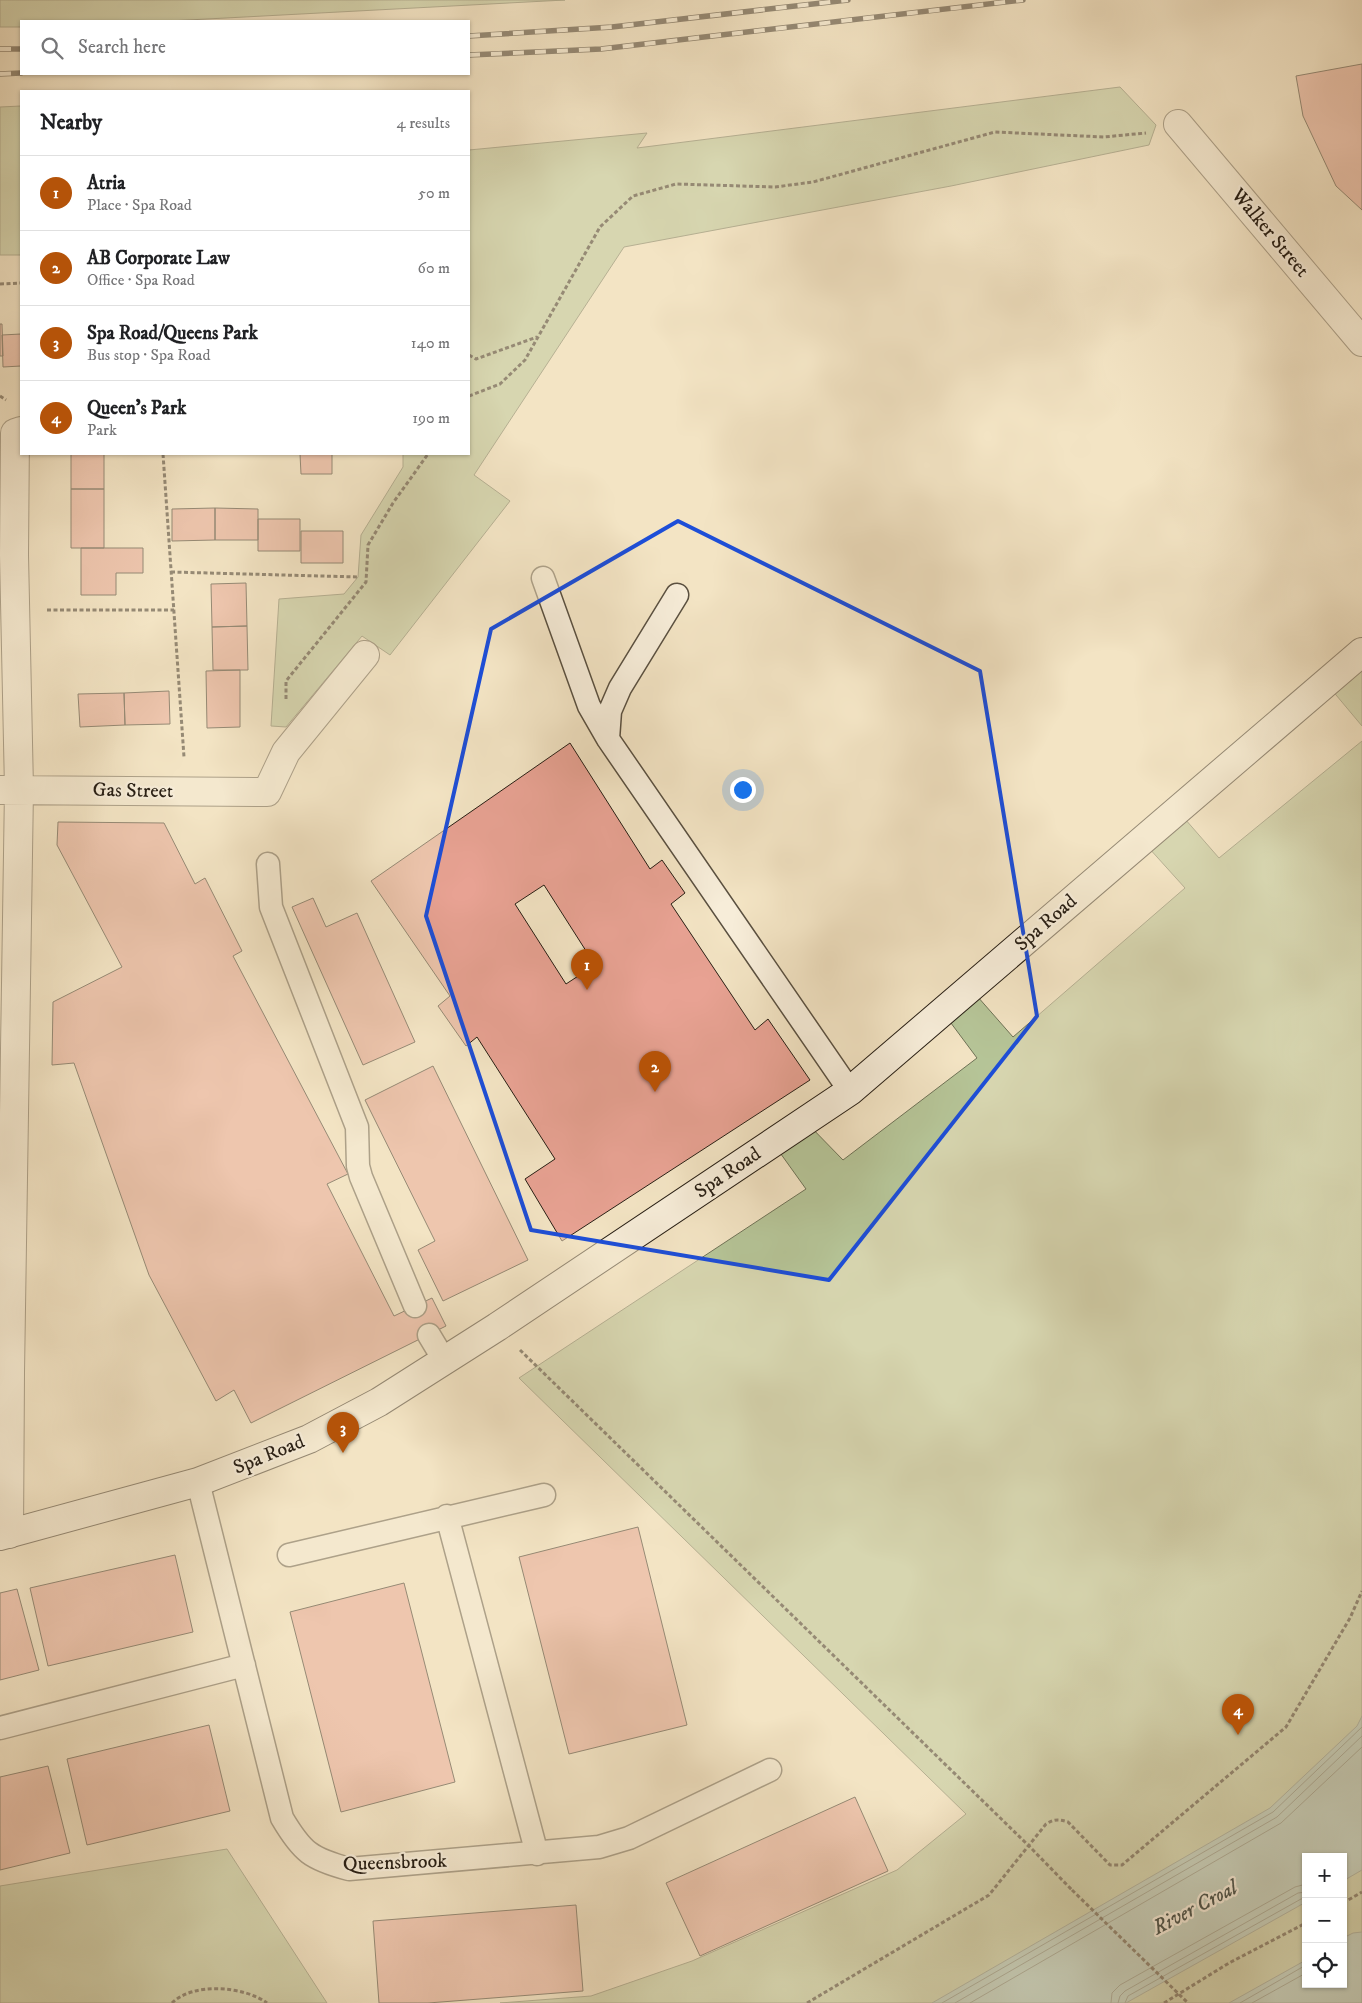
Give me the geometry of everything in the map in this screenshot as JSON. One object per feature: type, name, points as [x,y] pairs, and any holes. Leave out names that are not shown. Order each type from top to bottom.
[{"type":"street","name":"Walker Street","points":[[1178,124],[1362,342]]},
{"type":"street","points":[[5,1535],[10,790],[15,610],[7,555],[15,433],[20,431]]},
{"type":"street","name":"Spa Road","points":[[5,1535],[198,1482],[309,1439],[379,1402],[497,1327],[850,1092],[1362,652]]},
{"type":"street","points":[[286,752],[365,655]]},
{"type":"street","name":"Gas Street","points":[[10,790],[267,792],[286,752]]},
{"type":"lane","points":[[543,578],[589,706],[608,739],[850,1092]]},
{"type":"lane","points":[[608,739],[610,711],[620,688],[677,595]]},
{"type":"lane","points":[[268,864],[271,907],[357,1126],[358,1166],[361,1177],[415,1306]]},
{"type":"lane","points":[[429,1335],[444,1360]]},
{"type":"lane","name":"Queensbrook","points":[[198,1482],[282,1818],[293,1836],[308,1854],[326,1863],[348,1869],[537,1854],[599,1847],[630,1838],[770,1770]]},
{"type":"lane","points":[[289,1555],[447,1516],[544,1495]]},
{"type":"lane","points":[[447,1516],[537,1854]]},
{"type":"lane","points":[[0,1728],[244,1665]]},
{"type":"path","points":[[470,397],[500,384],[525,360],[600,226],[633,196],[676,184],[775,187],[813,182],[995,132],[1104,137],[1148,132],[1178,124]]},
{"type":"path","points":[[0,284],[20,283]]},
{"type":"path","points":[[470,356],[476,359],[538,337]]},
{"type":"path","points":[[163,455],[186,792]]},
{"type":"path","points":[[286,752],[286,681],[366,582],[368,545],[393,503],[427,455]]},
{"type":"path","points":[[171,572],[358,577]]},
{"type":"path","points":[[15,610],[174,610]]},
{"type":"path","points":[[497,1327],[1188,2003]]},
{"type":"path","points":[[807,2003],[990,1895],[1046,1824],[1059,1819],[1068,1822],[1110,1865],[1122,1864],[1286,1727],[1350,1618],[1362,1591]]},
{"type":"path","points":[[1347,1901],[1362,1892]]},
{"type":"path","points":[[1164,2003],[1229,1963],[1302,1924]]},
{"type":"path","points":[[172,2003],[177,1998],[199,1990],[226,1989],[257,1996],[267,2003]]},
{"type":"highlighted area","points":[[678,521],[980,671],[1037,1016],[829,1280],[531,1230],[426,916],[491,629]]},
{"type":"green space","points":[[0,0],[565,0],[188,20],[20,20],[20,27],[0,27]]},
{"type":"green space","points":[[1120,87],[1156,125],[1149,145],[951,186],[624,247],[474,475],[510,501],[390,655],[362,636],[286,727],[271,726],[279,599],[344,594],[358,577],[361,535],[403,467],[403,455],[470,455],[470,150],[647,133],[637,148]]},
{"type":"green space","points":[[20,106],[20,255],[0,255],[0,107]]},
{"type":"green space","points":[[1362,664],[1362,726],[1326,683]]},
{"type":"green space","points":[[1362,741],[1362,2003],[500,2003],[591,1996],[692,1961],[897,1870],[966,1814],[519,1378],[806,1189],[773,1143],[805,1121],[843,1160],[977,1058],[942,1011],[970,988],[1013,1037],[1185,888],[1148,847],[1185,819],[1219,858]]},
{"type":"green space","points":[[227,1849],[327,2003],[0,2003],[0,1886]]},
{"type":"water","name":"River Croal","points":[[1362,1716],[1362,1870],[1347,1879],[1347,1853],[1302,1853],[1302,1904],[1126,2003],[932,2003],[1270,1808],[1357,1726]]},
{"type":"water","points":[[1362,1932],[1362,2003],[1229,2003],[1302,1962],[1302,1988],[1347,1988],[1347,1936]]},
{"type":"building","points":[[1362,64],[1362,210],[1336,186],[1303,116],[1296,76]]},
{"type":"building","points":[[0,324],[2,324],[3,356],[0,356]]},
{"type":"building","points":[[20,334],[20,366],[3,367],[2,335]]},
{"type":"building","points":[[71,455],[104,455],[104,489],[71,489]]},
{"type":"building","points":[[300,455],[332,455],[332,474],[301,474]]},
{"type":"building","points":[[71,489],[104,489],[104,548],[71,548]]},
{"type":"building","points":[[215,508],[258,509],[258,540],[215,540]]},
{"type":"building","points":[[215,508],[215,540],[172,541],[172,509]]},
{"type":"building","points":[[258,519],[300,519],[300,551],[258,551]]},
{"type":"building","points":[[301,531],[343,531],[343,563],[301,563]]},
{"type":"building","points":[[81,548],[143,548],[143,573],[116,573],[116,595],[81,595]]},
{"type":"building","points":[[246,583],[247,626],[212,627],[211,584]]},
{"type":"building","points":[[247,626],[248,670],[213,670],[212,627]]},
{"type":"building","points":[[240,670],[240,727],[207,728],[206,671]]},
{"type":"building","points":[[169,691],[170,724],[125,725],[124,693]]},
{"type":"building","points":[[124,693],[125,725],[80,727],[78,694]]},
{"type":"building","points":[[570,743],[650,869],[662,860],[685,893],[671,904],[755,1030],[768,1019],[810,1080],[562,1241],[525,1179],[555,1159],[477,1037],[466,1046],[438,1006],[450,996],[371,881]],"holes":[[[544,885],[595,965],[566,984],[515,904]]]},
{"type":"building","points":[[58,822],[164,823],[195,884],[205,878],[242,951],[233,956],[348,1174],[327,1184],[394,1316],[432,1298],[446,1326],[251,1423],[234,1390],[216,1401],[149,1275],[74,1063],[52,1065],[53,1002],[122,967],[57,845]]},
{"type":"building","points":[[313,898],[326,927],[357,913],[415,1042],[363,1065],[292,907]]},
{"type":"building","points":[[433,1066],[528,1260],[443,1301],[418,1250],[435,1241],[365,1100]]},
{"type":"building","points":[[638,1527],[687,1725],[569,1754],[519,1557]]},
{"type":"building","points":[[175,1555],[193,1632],[48,1666],[30,1588]]},
{"type":"building","points":[[404,1583],[455,1782],[341,1812],[290,1612]]},
{"type":"building","points":[[17,1589],[39,1670],[0,1680],[0,1593]]},
{"type":"building","points":[[209,1725],[230,1811],[87,1845],[67,1759]]},
{"type":"building","points":[[48,1766],[70,1853],[0,1870],[0,1777]]},
{"type":"building","points":[[855,1797],[888,1871],[700,1956],[666,1883]]},
{"type":"building","points":[[576,1905],[583,1991],[428,2003],[379,2003],[373,1921]]},
{"type":"railway","points":[[470,36],[612,27],[848,0]]},
{"type":"railway","points":[[470,55],[601,49],[1023,0]]},
{"type":"railway","points":[[0,49],[20,49]]},
{"type":"railway","points":[[0,74],[20,73]]},
{"type":"place","name":"Atria","points":[[587,990]]},
{"type":"place","name":"AB Corporate Law","points":[[655,1092]]},
{"type":"place","name":"Spa Road/Queens Park","points":[[343,1453]]},
{"type":"place","name":"Queen's Park","points":[[1238,1735]]}]
